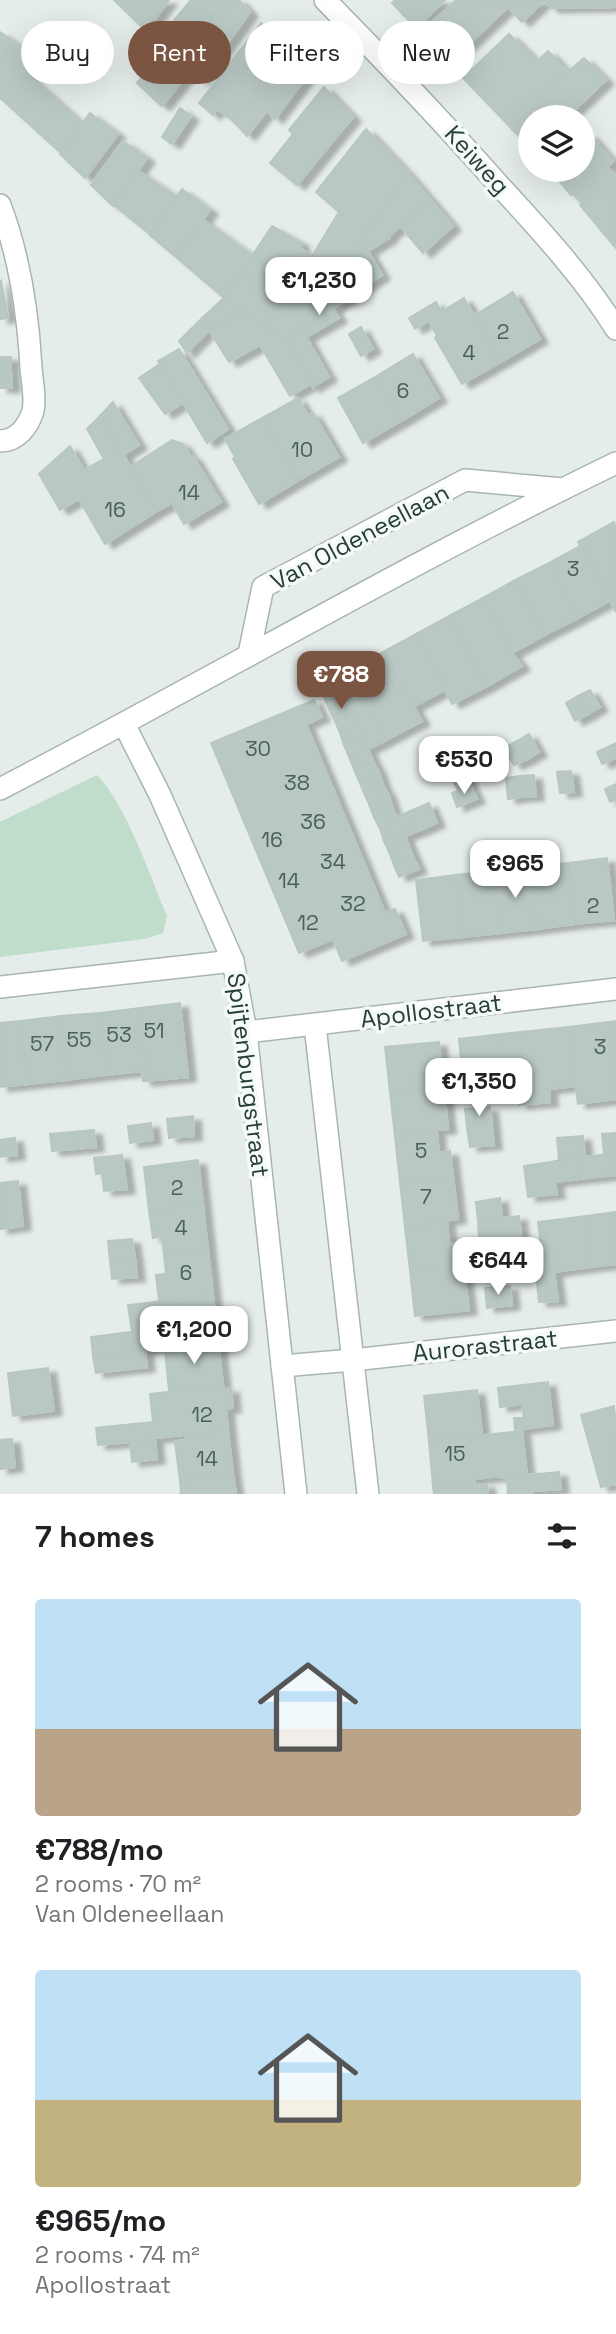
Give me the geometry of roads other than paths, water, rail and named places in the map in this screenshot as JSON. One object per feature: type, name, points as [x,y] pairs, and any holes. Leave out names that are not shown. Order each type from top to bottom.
[{"type":"street","name":"Keiweg","points":[[325,0],[410,86],[559,251],[598,300],[616,329]]},
{"type":"street","points":[[0,205],[14,242],[28,312],[33,408],[27,427],[9,441],[0,441]]},
{"type":"street","points":[[0,789],[249,654],[616,463]]},
{"type":"street","name":"Van Oldeneellaan","points":[[249,654],[263,587],[453,487],[465,481],[563,489]]},
{"type":"street","name":"Spijtenburgstraat","points":[[124,724],[160,795],[233,961],[246,1032],[296,1494]]},
{"type":"street","points":[[0,987],[233,961]]},
{"type":"street","name":"Apollostraat","points":[[246,1032],[616,989]]},
{"type":"street","points":[[315,1025],[368,1494]]},
{"type":"street","name":"Aurorastraat","points":[[353,1360],[616,1331]]},
{"type":"street","points":[[282,1366],[353,1360]]}]
